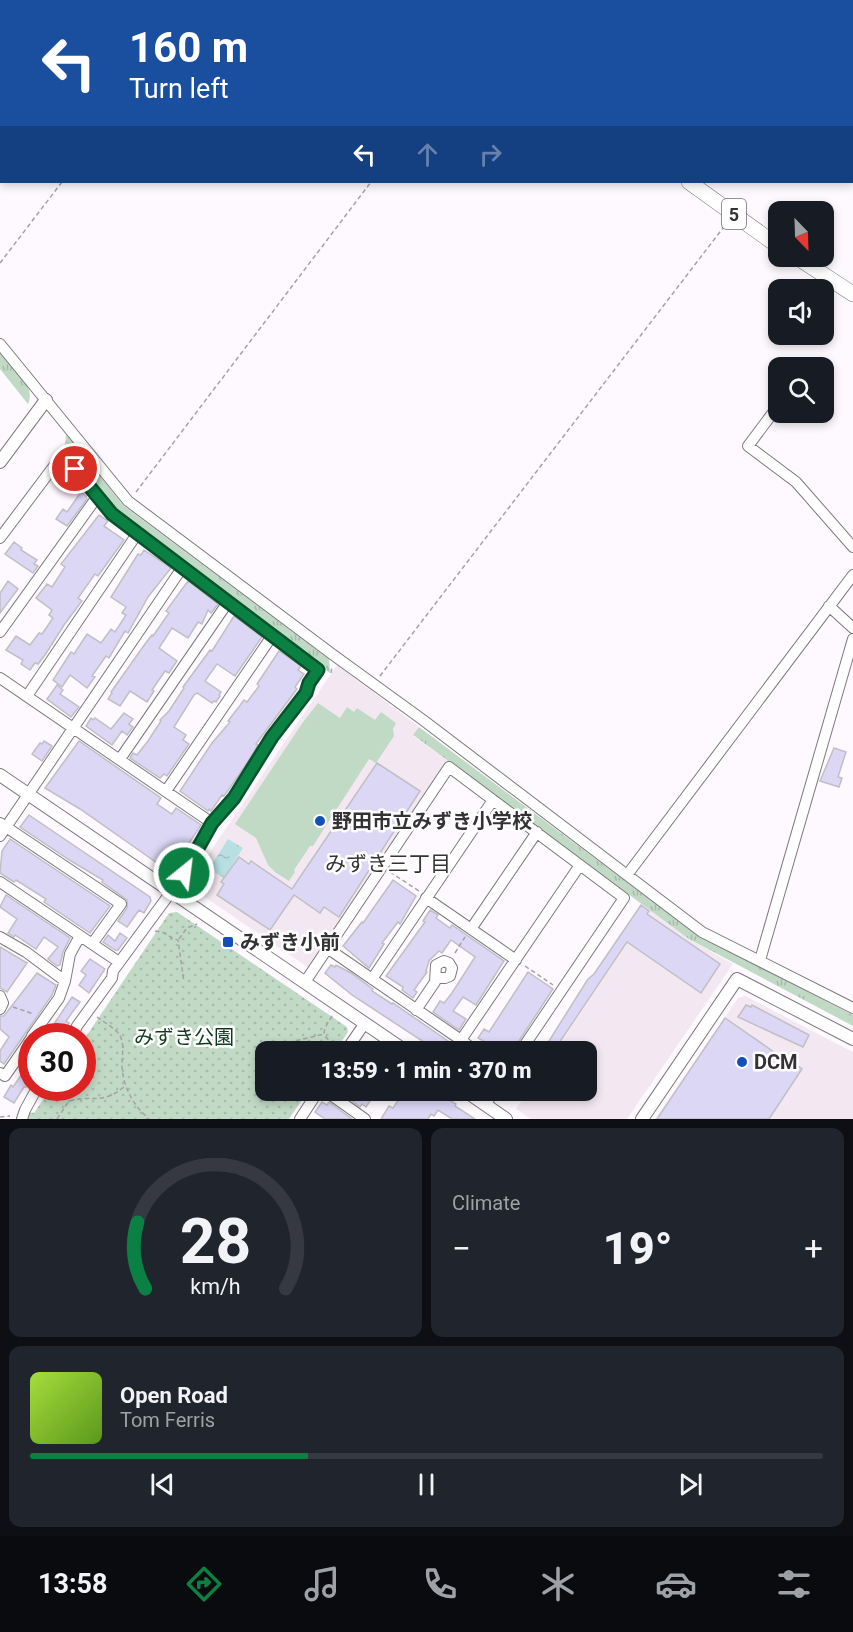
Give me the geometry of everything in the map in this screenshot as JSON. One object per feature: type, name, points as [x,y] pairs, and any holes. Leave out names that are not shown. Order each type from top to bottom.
[{"type":"main road","name":"5","points":[[690,183],[768,239]]},
{"type":"main road","points":[[812,267],[853,294]]},
{"type":"street","points":[[0,344],[128,501],[432,727],[702,932],[853,1008]]},
{"type":"street","points":[[0,462],[46,400]]},
{"type":"street","points":[[768,419],[748,446],[796,482],[853,547]]},
{"type":"street","points":[[0,538],[63,454],[112,514],[318,670],[309,683],[306,693],[272,737],[234,798],[212,823],[171,892],[119,962],[113,971],[112,978],[79,1023]]},
{"type":"street","points":[[0,632],[97,497]]},
{"type":"street","points":[[27,696],[137,534]]},
{"type":"street","points":[[92,944],[121,904],[2,828],[28,795],[182,568]]},
{"type":"street","points":[[627,875],[853,575]]},
{"type":"street","points":[[120,759],[228,602]]},
{"type":"street","points":[[829,606],[853,628]]},
{"type":"street","points":[[166,791],[272,636]]},
{"type":"street","points":[[760,960],[853,639]]},
{"type":"street","points":[[0,678],[212,823]]},
{"type":"street","points":[[305,982],[449,766],[624,898],[527,1041]]},
{"type":"street","points":[[0,776],[391,1041]]},
{"type":"street","points":[[372,979],[493,800]]},
{"type":"street","points":[[471,929],[537,832]]},
{"type":"street","points":[[327,948],[461,1040],[580,865]]},
{"type":"street","points":[[0,882],[119,962]]},
{"type":"street","points":[[426,897],[516,960]]},
{"type":"street","points":[[41,1023],[59,998],[70,954],[80,936]]},
{"type":"street","points":[[0,937],[26,952],[65,981]]},
{"type":"street","points":[[416,1010],[436,978],[436,965],[441,961],[448,962]]},
{"type":"street","points":[[642,1119],[737,979],[853,1039]]},
{"type":"street","points":[[349,1041],[365,1023]]},
{"type":"street","points":[[0,1074],[5,1076],[18,1057]]},
{"type":"street","points":[[22,1119],[30,1101]]},
{"type":"street","points":[[300,1119],[312,1101]]},
{"type":"street","points":[[340,1101],[365,1119]]},
{"type":"street","points":[[480,1101],[506,1119]]},
{"type":"street","points":[[486,1105],[488,1101]]},
{"type":"path","points":[[0,263],[61,183]]},
{"type":"path","points":[[128,501],[370,183]]},
{"type":"path","points":[[373,685],[726,223]]},
{"type":"path","points":[[381,867],[426,897]]},
{"type":"path","points":[[184,982],[178,940],[187,928],[198,923]]},
{"type":"path","points":[[448,962],[471,929]]},
{"type":"path","points":[[155,931],[165,932],[178,940]]},
{"type":"path","points":[[516,960],[561,991]]},
{"type":"path","points":[[1,1003],[33,1014],[48,1013]]},
{"type":"path","points":[[329,1041],[324,1034],[325,1027],[333,1014]]},
{"type":"path","points":[[96,1016],[120,1035],[125,1086],[134,1104],[148,1119]]},
{"type":"path","points":[[295,1041],[324,1034]]},
{"type":"path","points":[[57,1119],[69,1101],[82,1098],[103,1099],[125,1086]]},
{"type":"path","points":[[0,1118],[10,1116]]},
{"type":"shaded area","name":"野田市立みずき小学校","points":[[337,665],[419,727],[413,736],[449,762],[309,968],[193,889],[191,880]]},
{"type":"shaded area","points":[[650,910],[689,939],[733,964],[627,1119],[531,1119],[516,1109],[521,1101],[597,1101],[597,1041],[562,1041]]},
{"type":"shaded area","points":[[745,996],[853,1052],[853,1119],[655,1119],[738,998]]},
{"type":"green space","points":[[0,351],[26,383],[30,397],[28,404],[0,369]]},
{"type":"green space","points":[[66,434],[124,506],[329,659],[330,673],[115,511],[65,449]]},
{"type":"green space","points":[[318,703],[340,718],[347,707],[354,712],[357,708],[375,720],[381,712],[396,723],[393,729],[394,736],[376,763],[369,759],[313,846],[310,846],[294,870],[289,881],[268,865],[256,838],[235,824]]},
{"type":"green space","points":[[419,727],[699,936],[853,1015],[853,1026],[689,939],[413,735]]},
{"type":"green space","name":"みずき公園","points":[[177,912],[347,1027],[348,1032],[342,1041],[255,1041],[255,1101],[301,1101],[289,1119],[27,1119],[28,1112],[34,1113],[42,1101],[96,1101],[95,1023],[169,913]]},
{"type":"water","points":[[228,839],[243,848],[224,878],[209,869]]},
{"type":"building","points":[[81,492],[87,499],[67,526],[56,519],[63,509],[67,512]]},
{"type":"building","points":[[99,515],[108,521],[104,526],[124,540],[98,576],[95,574],[78,598],[82,601],[45,655],[30,670],[21,664],[23,660],[6,650],[16,636],[30,645],[39,633],[42,634],[53,618],[49,615],[52,610],[36,598],[47,584],[52,587],[65,567],[61,564]]},
{"type":"building","points":[[14,542],[22,548],[21,550],[37,560],[34,564],[38,566],[33,573],[5,554]]},
{"type":"building","points":[[144,550],[171,568],[148,597],[128,633],[125,631],[109,658],[106,656],[92,676],[95,677],[87,688],[70,675],[62,687],[53,680],[71,652],[74,654],[87,634],[101,643],[111,629],[115,632],[126,615],[122,613],[126,607],[111,597],[138,554],[141,555]]},
{"type":"building","points":[[8,581],[18,589],[0,613],[0,593]]},
{"type":"building","points":[[188,581],[218,604],[211,613],[208,610],[202,624],[198,622],[188,638],[172,628],[159,648],[177,661],[169,673],[165,671],[147,702],[130,691],[120,706],[108,699],[169,613],[166,611]]},
{"type":"building","points":[[234,616],[262,637],[235,676],[217,664],[205,681],[221,692],[216,702],[212,703],[197,693],[194,695],[174,727],[186,735],[183,740],[189,744],[167,776],[164,774],[160,778],[130,758],[133,753],[137,755],[148,741],[160,720],[169,711],[210,650],[212,651]]},
{"type":"building","points":[[279,651],[301,666],[298,670],[304,674],[295,687],[297,689],[256,744],[258,745],[224,796],[222,795],[211,811],[209,809],[208,811],[180,791],[212,743],[230,722],[228,721],[244,700],[247,702],[259,686],[257,684]]},
{"type":"building","points":[[57,685],[63,690],[60,694],[79,707],[71,717],[47,699]]},
{"type":"building","points":[[124,713],[133,719],[129,724],[133,727],[127,735],[122,731],[112,745],[86,726],[91,718],[93,720],[95,718],[111,729]]},
{"type":"building","points":[[44,741],[52,746],[42,761],[32,754]]},
{"type":"building","points":[[79,741],[161,798],[157,804],[172,814],[176,808],[201,825],[170,872],[80,809],[45,788]]},
{"type":"building","points":[[834,748],[846,752],[838,777],[842,778],[839,787],[820,781]]},
{"type":"building","points":[[377,763],[420,791],[339,917],[324,907],[320,913],[294,895],[270,930],[217,895],[224,884],[221,882],[239,857],[249,864],[251,861],[292,889]]},
{"type":"building","points":[[29,815],[150,897],[151,901],[144,913],[139,910],[127,927],[118,921],[127,908],[127,900],[102,882],[103,880],[20,827]]},
{"type":"building","points":[[10,839],[110,906],[90,933],[44,902],[46,899],[0,873],[2,851]]},
{"type":"building","points":[[393,880],[416,896],[400,924],[398,922],[382,943],[384,944],[369,968],[343,946],[363,923]]},
{"type":"building","points":[[6,895],[70,938],[60,965],[57,966],[48,959],[58,947],[44,937],[36,949],[8,933],[17,919],[0,907]]},
{"type":"building","points":[[641,905],[649,911],[647,914],[720,964],[701,993],[627,942],[560,1041],[549,1041],[588,979],[594,974]]},
{"type":"building","points":[[430,910],[438,915],[436,918],[450,928],[452,925],[504,961],[476,1005],[463,997],[453,1011],[466,1019],[459,1030],[433,1012],[440,1001],[444,1003],[452,993],[475,957],[451,940],[442,953],[439,951],[429,961],[427,972],[414,990],[417,992],[413,998],[402,990],[403,987],[386,976],[425,922],[423,921]]},
{"type":"building","points":[[120,933],[127,938],[118,950],[103,942],[108,935],[115,941]]},
{"type":"building","points":[[0,947],[27,963],[7,992],[0,988]]},
{"type":"building","points":[[90,959],[105,969],[89,993],[79,985],[86,975],[81,971]]},
{"type":"building","points":[[331,965],[335,967],[336,965],[351,973],[373,989],[372,991],[448,1041],[422,1041],[352,995],[325,973]]},
{"type":"building","points":[[528,972],[553,989],[519,1041],[483,1041],[478,1038],[484,1029],[489,1032]]},
{"type":"building","points":[[37,973],[56,985],[52,995],[33,1023],[18,1023],[18,1044],[4,1064],[0,1061],[0,1051],[9,1037],[0,1029],[0,1016],[4,1016]]},
{"type":"building","points":[[72,997],[80,1002],[66,1021],[69,1023],[55,1023]]},
{"type":"building","points":[[746,1005],[751,1007],[752,1005],[809,1035],[803,1047],[738,1017]]},
{"type":"building","name":"DCM","points":[[725,1018],[802,1069],[769,1119],[657,1119]]},
{"type":"building","points":[[18,1080],[18,1097],[14,1103],[4,1097],[11,1085],[13,1087]]},
{"type":"building","points":[[352,1101],[370,1101],[366,1107],[362,1104],[360,1107]]},
{"type":"building","points":[[398,1101],[451,1101],[475,1119],[452,1119],[438,1110],[428,1119],[381,1119],[389,1106],[393,1108]]},
{"type":"building","points":[[322,1102],[327,1105],[329,1102],[352,1119],[325,1119],[315,1112]]},
{"type":"place","name":"野田市立みずき小学校","points":[[320,821]]},
{"type":"place","name":"みずき小前","points":[[228,942]]},
{"type":"place","name":"DCM","points":[[742,1062]]},
{"type":"district","name":"みずき三丁目","points":[[388,864]]},
{"type":"route","points":[[75,469],[112,514],[318,670],[309,683],[306,693],[272,737],[234,798],[212,823],[184,873]]}]
